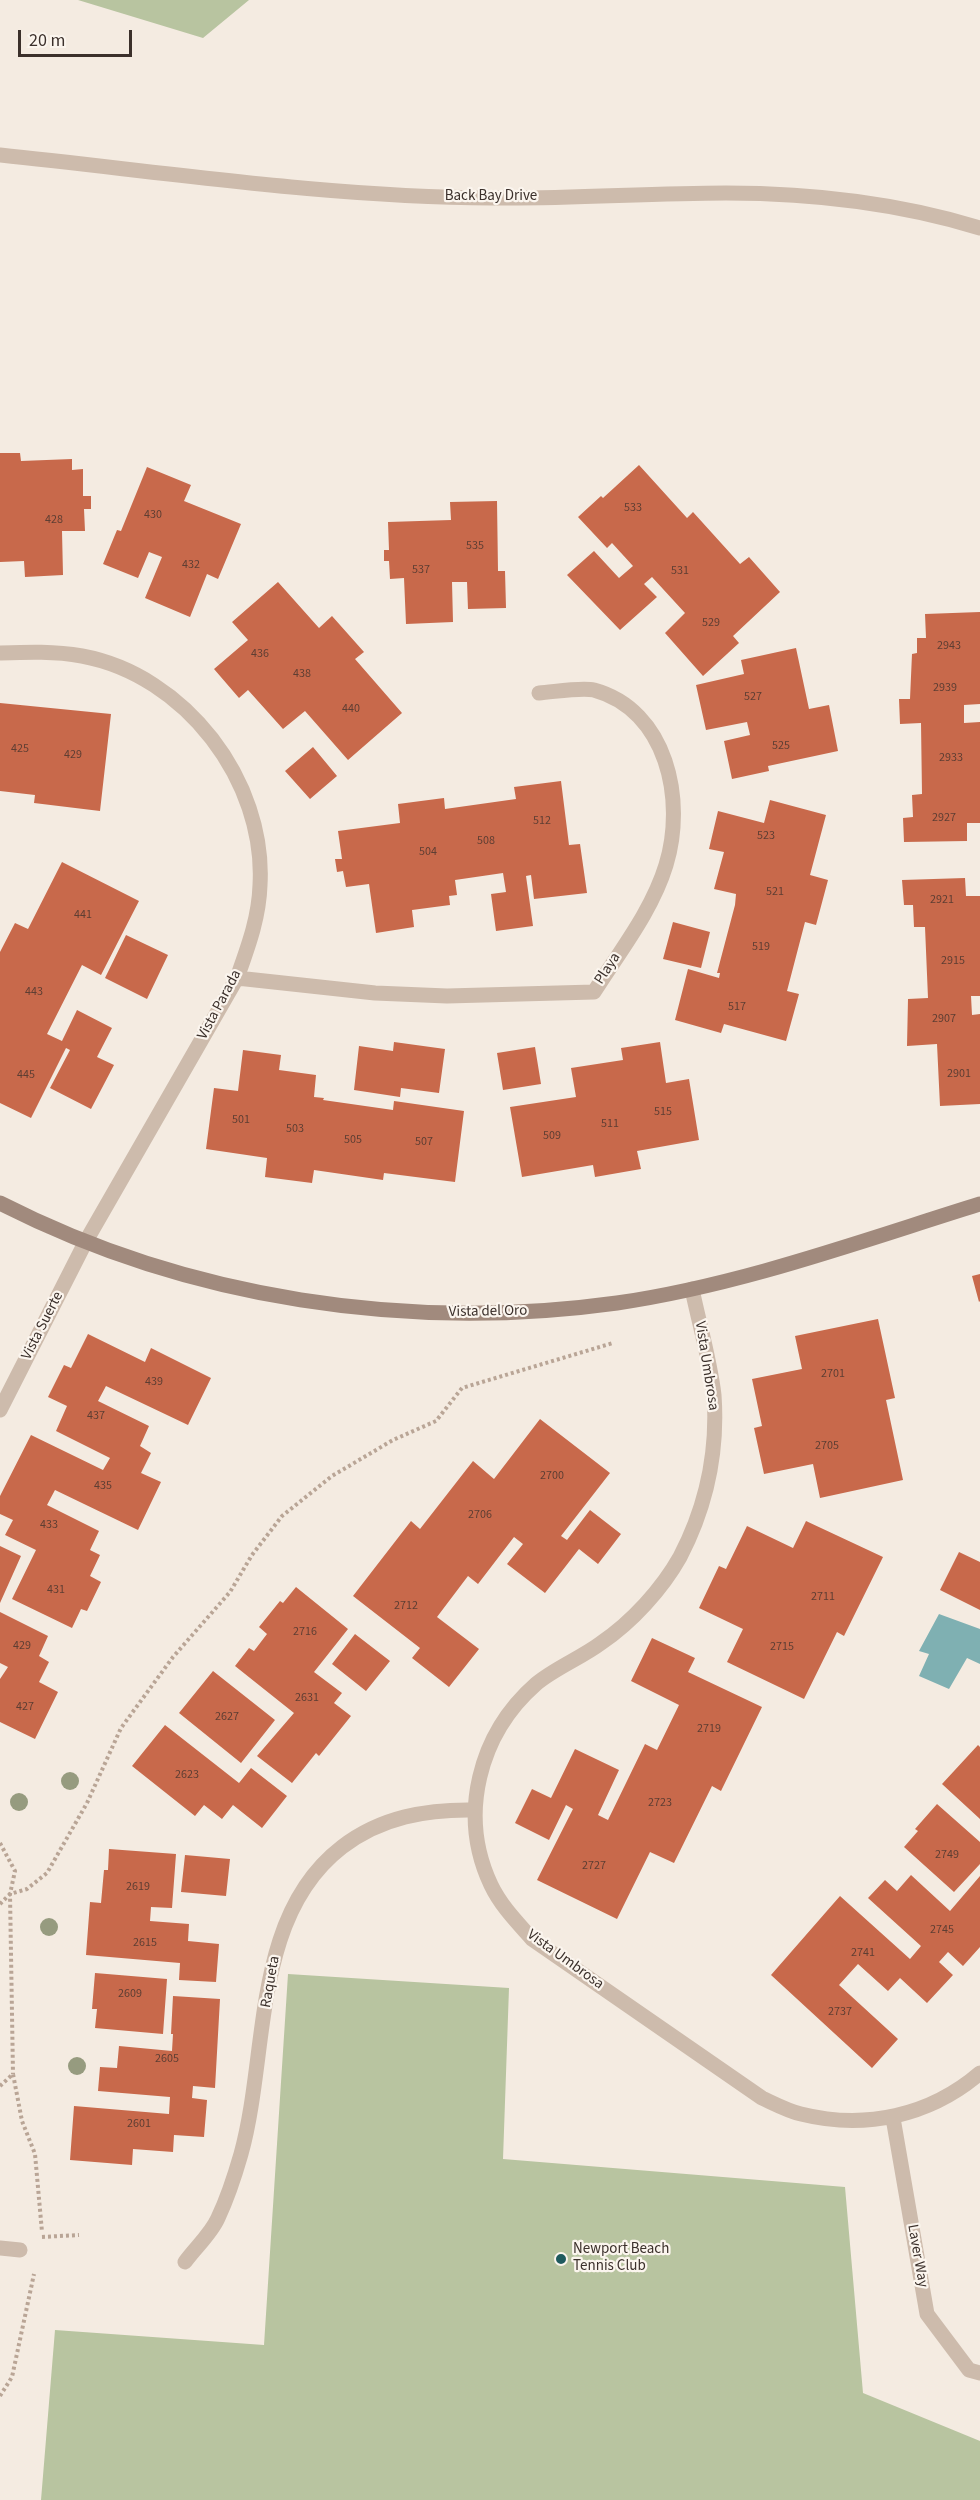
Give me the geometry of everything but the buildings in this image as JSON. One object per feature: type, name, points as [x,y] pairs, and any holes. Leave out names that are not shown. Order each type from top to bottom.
[{"type":"street","name":"Back Bay Drive","points":[[0,155],[353,193],[494,198],[726,193],[821,196],[898,208],[980,228]]},
{"type":"street","name":"Vista Parada","points":[[0,652],[49,651],[84,656],[130,672],[171,697],[206,730],[222,752],[248,802],[258,849],[260,885],[254,933],[237,978],[86,1242]]},
{"type":"street","name":"Playa","points":[[237,978],[405,994],[520,996],[594,992],[652,901],[667,864],[673,825],[671,784],[662,749],[644,721],[622,703],[592,690],[539,693]]},
{"type":"street","name":"Vista del Oro","points":[[0,1203],[86,1242],[188,1276],[294,1299],[348,1307],[456,1313],[510,1313],[618,1302],[692,1288],[785,1265],[980,1204]]},
{"type":"street","name":"Vista Suerte","points":[[0,1410],[86,1242]]},
{"type":"street","name":"Vista Umbrosa","points":[[692,1288],[713,1393],[714,1415],[709,1478],[697,1519],[679,1558],[645,1604],[603,1643],[537,1683],[507,1714],[486,1751],[477,1784],[475,1810],[480,1852],[491,1885],[509,1914],[532,1939],[762,2098],[801,2114],[852,2122],[893,2118],[932,2105],[964,2087],[980,2073]]},
{"type":"street","name":"Raqueta","points":[[185,2262],[217,2220],[241,2154],[276,1953],[286,1918],[304,1887],[327,1859],[356,1836],[397,1817],[442,1810],[475,1810]]},
{"type":"street","name":"Laver Way","points":[[893,2118],[927,2314],[969,2370],[980,2373]]},
{"type":"street","points":[[0,2248],[20,2250]]},
{"type":"path","points":[[0,1904],[10,1894],[27,1889],[47,1873],[87,1803],[121,1728],[173,1657],[230,1592],[252,1555],[282,1516],[332,1476],[393,1440],[436,1421],[462,1388],[613,1343]]},
{"type":"path","points":[[0,1843],[15,1871],[10,1894],[13,1946],[11,2002],[13,2074],[22,2121],[34,2154],[42,2236],[40,2246]]},
{"type":"path","points":[[0,2086],[13,2074]]},
{"type":"path","points":[[42,2236],[79,2235]]},
{"type":"path","points":[[0,2396],[12,2378],[36,2266]]},
{"type":"green space","points":[[78,0],[249,0],[203,38]]},
{"type":"green space","name":"Newport Beach Tennis Club","points":[[288,1974],[509,1988],[503,2159],[845,2187],[863,2393],[980,2441],[980,2500],[41,2500],[55,2330],[264,2345]]},
{"type":"water","points":[[939,1614],[980,1629],[980,1664],[967,1658],[949,1689],[919,1676],[929,1654],[919,1651]]},
{"type":"place","name":"Newport Beach Tennis Club","points":[[561,2259]]}]
